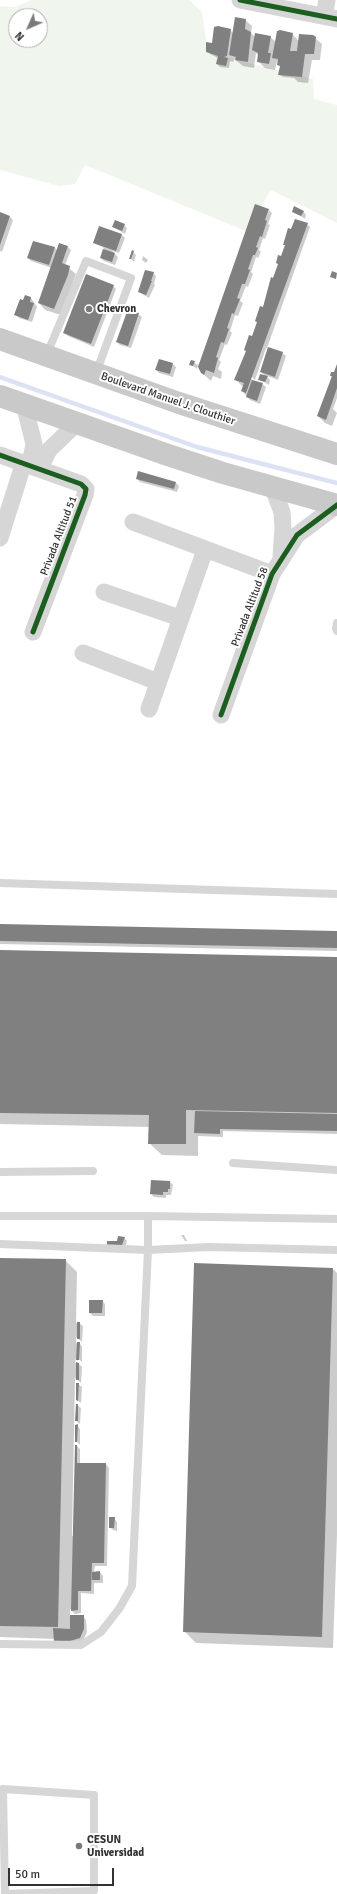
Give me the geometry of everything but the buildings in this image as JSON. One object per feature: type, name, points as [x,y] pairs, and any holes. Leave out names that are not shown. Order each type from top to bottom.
[{"type":"main road","name":"Boulevard Manuel J. Clouthier","points":[[0,339],[46,357],[337,454]]},
{"type":"main road","points":[[0,396],[76,424],[223,473],[337,505]]},
{"type":"street","points":[[240,0],[329,12]]},
{"type":"street","points":[[1,532],[30,465],[34,444],[24,404]]},
{"type":"street","points":[[30,465],[44,460],[49,450],[76,424]]},
{"type":"street","name":"Privada Altitud 51","points":[[0,455],[81,484],[86,489],[33,632]]},
{"type":"street","name":"Privada Altitud 58","points":[[272,486],[282,512],[283,528],[281,560]]},
{"type":"street","name":"Privada Altitud 58","points":[[221,715],[272,574],[297,535],[337,505]]},
{"type":"street","name":"Privada Altitud 58","points":[[133,522],[272,574]]},
{"type":"street","points":[[149,709],[205,550]]},
{"type":"street","points":[[104,592],[180,618]]},
{"type":"street","points":[[83,653],[158,682]]},
{"type":"lane","points":[[46,357],[86,261],[131,278],[96,374]]},
{"type":"lane","points":[[337,623],[337,631]]},
{"type":"lane","points":[[0,883],[337,894]]},
{"type":"lane","points":[[233,1163],[337,1170]]},
{"type":"lane","points":[[0,1172],[93,1171]]},
{"type":"lane","points":[[0,1216],[148,1216],[337,1219]]},
{"type":"lane","points":[[0,1644],[81,1645],[101,1632],[119,1609],[132,1586],[148,1250],[148,1216]]},
{"type":"lane","points":[[0,1244],[148,1250],[209,1247],[337,1250]]},
{"type":"lane","points":[[3,1789],[94,1795],[94,1892],[5,1894],[3,1789]]},
{"type":"shaded area","points":[[31,0],[189,0],[202,12],[208,53],[313,79],[314,99],[337,105],[337,223],[271,190],[246,231],[85,165],[75,184],[59,186],[0,170],[0,6],[15,7]]},
{"type":"waterway","points":[[0,377],[197,447],[337,483]]},
{"type":"cycle path","points":[[240,0],[337,19]]},
{"type":"cycle path","points":[[0,455],[81,484],[86,489],[33,632]]},
{"type":"cycle path","points":[[221,715],[272,574],[297,535],[337,505]]},
{"type":"place","name":"Chevron","points":[[89,309]]},
{"type":"place","name":"CESUN Universidad","points":[[79,1846]]}]
